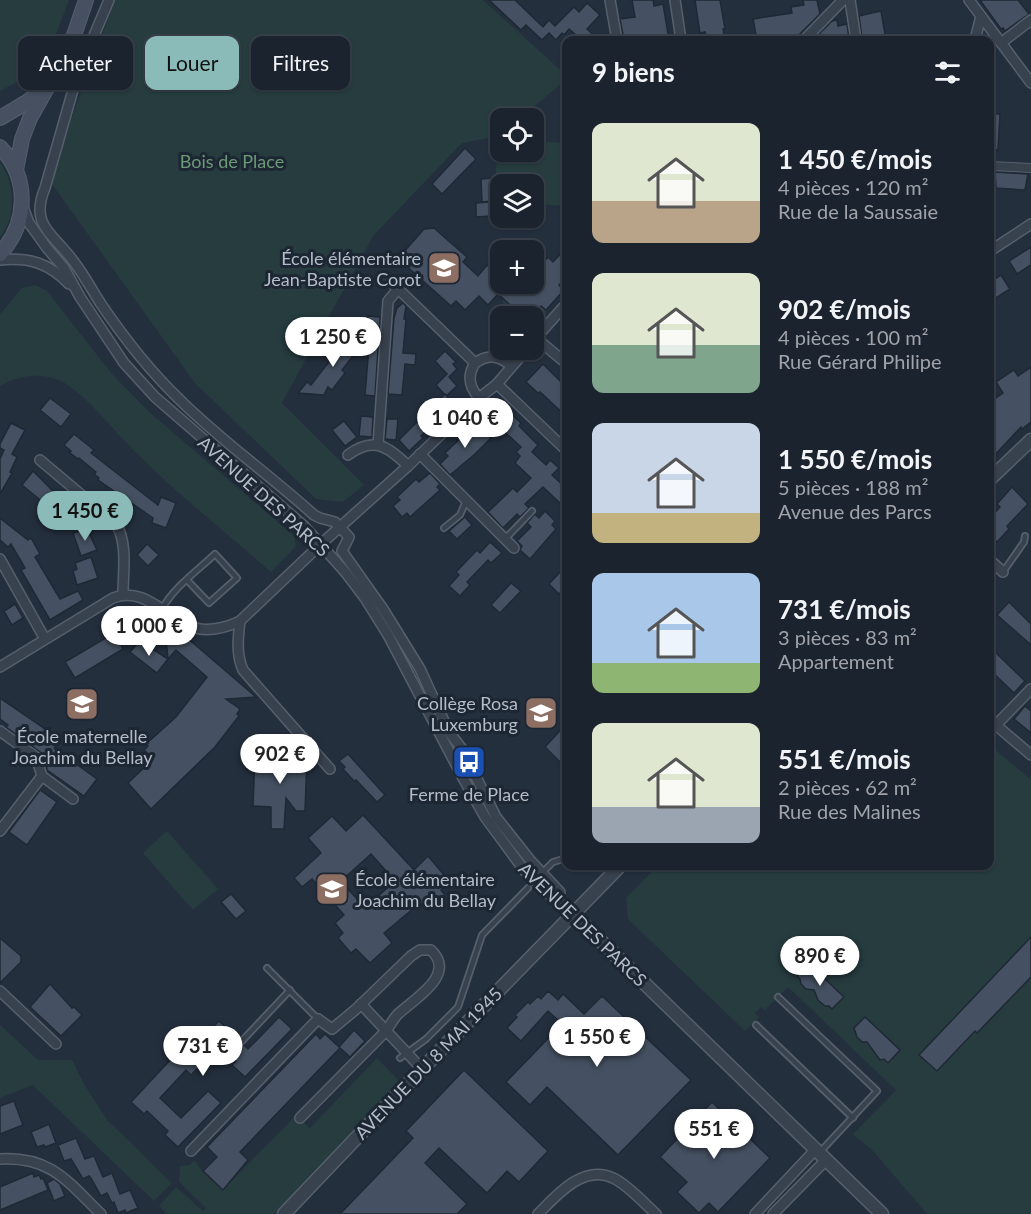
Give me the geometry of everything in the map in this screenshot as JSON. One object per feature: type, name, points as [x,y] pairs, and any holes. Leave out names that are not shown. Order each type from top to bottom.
[{"type":"main road","points":[[74,36],[86,0]]},
{"type":"main road","points":[[0,118],[27,102],[41,90]]},
{"type":"main road","points":[[16,170],[22,139],[30,118],[47,90]]},
{"type":"main road","points":[[0,147],[16,170],[20,183],[22,207],[17,228],[0,254]]},
{"type":"street","points":[[109,0],[76,76],[39,203],[41,220],[45,228],[74,261],[138,354],[179,399],[314,514],[335,522],[350,537],[342,551],[383,609],[420,669],[449,732],[462,749],[496,816],[530,861],[560,892]]},
{"type":"street","points":[[610,0],[616,36]]},
{"type":"street","points":[[675,0],[680,36]]},
{"type":"street","points":[[808,36],[843,0]]},
{"type":"street","points":[[850,0],[855,36]]},
{"type":"street","points":[[969,0],[1031,83]]},
{"type":"street","points":[[976,36],[981,16]]},
{"type":"street","points":[[1001,43],[1031,20]]},
{"type":"street","points":[[994,166],[1031,168]]},
{"type":"street","name":"AVENUE DES PARCS","points":[[22,207],[29,222],[64,268],[80,297],[124,363],[154,397],[304,526],[365,598],[388,635],[462,778],[485,817],[524,870],[572,913],[882,1214]]},
{"type":"street","points":[[994,248],[1031,224]]},
{"type":"street","name":"AVENUE DES PARCS","points":[[0,260],[24,258],[40,262],[58,272],[80,297]]},
{"type":"street","points":[[391,282],[475,363]]},
{"type":"street","points":[[378,445],[388,301],[399,290]]},
{"type":"street","points":[[544,329],[562,309]]},
{"type":"street","points":[[544,346],[562,360]]},
{"type":"street","points":[[479,398],[470,383],[470,372],[475,363],[492,356],[504,359],[511,366]]},
{"type":"street","points":[[0,667],[123,594],[134,595],[191,627],[228,627],[240,621],[339,527],[497,384],[517,360]]},
{"type":"street","points":[[497,384],[562,446]]},
{"type":"street","points":[[994,475],[1031,441]]},
{"type":"street","points":[[348,455],[362,446],[378,445],[394,451],[408,466]]},
{"type":"street","points":[[420,454],[514,548]]},
{"type":"street","points":[[40,460],[116,524],[121,532],[123,594]]},
{"type":"street","points":[[0,559],[45,639]]},
{"type":"street","points":[[994,564],[1003,572]]},
{"type":"street","points":[[240,621],[237,641],[243,670],[330,769]]},
{"type":"street","points":[[994,722],[1031,688]]},
{"type":"street","points":[[994,724],[1031,755]]},
{"type":"street","points":[[0,731],[36,757],[42,776],[72,799]]},
{"type":"street","points":[[0,831],[42,776]]},
{"type":"street","name":"AVENUE DU 8 MAI 1945","points":[[284,1214],[616,870]]},
{"type":"street","points":[[191,1151],[318,1019],[332,1029],[411,956],[420,950],[431,950],[438,956],[441,968],[435,981],[394,1018],[386,1031],[300,1118]]},
{"type":"street","points":[[0,991],[56,1044]]},
{"type":"street","points":[[361,1004],[386,1031],[403,1055],[422,1069]]},
{"type":"street","points":[[755,1214],[821,1153]]},
{"type":"street","points":[[773,1214],[821,1153]]},
{"type":"street","points":[[0,1160],[25,1160],[47,1166],[61,1175],[102,1214]]},
{"type":"street","points":[[538,1214],[570,1184],[584,1177],[599,1175],[614,1178],[656,1214]]},
{"type":"lane","points":[[444,528],[460,514],[466,501]]},
{"type":"lane","points":[[505,539],[532,511]]},
{"type":"lane","points":[[1003,572],[1024,542],[1025,536]]},
{"type":"lane","points":[[162,609],[167,600],[187,580],[215,554],[237,578],[209,603],[187,580]]},
{"type":"lane","points":[[544,871],[553,862],[562,859]]},
{"type":"lane","points":[[403,1055],[426,1040],[458,1007],[482,935],[528,888]]},
{"type":"lane","points":[[267,968],[318,1019]]},
{"type":"lane","points":[[241,1042],[290,990]]},
{"type":"lane","points":[[778,997],[878,1091],[821,1153]]},
{"type":"lane","points":[[756,1025],[853,1118]]},
{"type":"green space","points":[[0,0],[69,0],[55,36],[18,36],[18,81],[0,91]]},
{"type":"green space","name":"Bois de Place","points":[[115,0],[483,0],[562,71],[562,83],[532,108],[490,108],[490,138],[462,143],[373,236],[282,403],[364,485],[343,502],[316,499],[195,383],[49,180],[82,90],[133,90],[133,36],[102,36]]},
{"type":"green space","points":[[544,142],[562,143],[562,206],[544,205],[544,174],[496,174],[497,162],[544,162]]},
{"type":"green space","points":[[0,162],[9,180],[12,200],[9,219],[0,237]]},
{"type":"green space","points":[[35,285],[47,291],[112,374],[148,411],[294,536],[296,546],[271,572],[153,469],[90,404],[70,387],[46,376],[22,377],[0,386],[0,314],[22,288]]},
{"type":"green space","points":[[503,299],[511,306],[503,306]]},
{"type":"green space","points":[[994,748],[1031,780],[1031,1214],[927,1214],[873,1151],[853,1134],[896,1090],[788,987],[765,1010],[761,1007],[755,1013],[759,1017],[745,1031],[628,919],[626,898],[653,870],[994,870]]},
{"type":"green space","points":[[167,831],[218,889],[193,910],[143,853]]},
{"type":"green space","points":[[0,1025],[38,1060],[72,1060],[107,1120],[172,1183],[154,1201],[33,1085],[0,1098]]},
{"type":"green space","points":[[377,1058],[400,1082],[274,1214],[167,1214],[159,1206],[176,1187],[203,1211],[206,1208],[179,1182],[180,1166],[190,1165],[194,1160],[203,1172],[223,1190],[295,1116],[310,1128]]},
{"type":"building","points":[[489,0],[515,0],[543,27],[549,20],[555,26],[574,7],[579,12],[587,3],[600,15],[587,29],[595,36],[577,36],[569,29],[556,40],[549,33],[542,40],[526,25],[521,30]]},
{"type":"building","points":[[632,0],[653,0],[654,6],[663,4],[668,36],[623,36],[620,19],[635,17]]},
{"type":"building","points":[[695,0],[720,0],[724,36],[706,36],[705,32],[700,33]]},
{"type":"building","points":[[803,0],[817,0],[820,14],[799,36],[756,36],[753,19],[792,13],[791,7],[804,5]]},
{"type":"building","points":[[980,0],[1018,0],[1029,14],[1005,31],[1001,29]]},
{"type":"building","points":[[881,11],[885,36],[862,36],[859,16]]},
{"type":"building","points":[[837,20],[838,26],[847,24],[849,36],[817,36],[832,21]]},
{"type":"building","points":[[994,114],[1000,114],[998,150],[994,150]]},
{"type":"building","points":[[465,148],[476,159],[442,194],[432,184]]},
{"type":"building","points":[[995,172],[1028,174],[1025,190],[996,188]]},
{"type":"building","points":[[490,178],[490,201],[482,202],[481,179]]},
{"type":"building","points":[[489,202],[490,216],[476,217],[476,203]]},
{"type":"building","points":[[434,228],[467,257],[463,262],[478,276],[487,265],[490,268],[490,294],[498,294],[488,305],[479,296],[465,310],[456,301],[451,306],[403,263],[402,254],[424,229]]},
{"type":"building","points":[[1031,247],[1031,265],[1017,274],[1009,261]]},
{"type":"building","points":[[562,252],[562,282],[559,285],[562,292],[546,310],[544,306],[511,306],[498,294],[544,294],[544,262],[548,257],[553,262]]},
{"type":"building","points":[[1001,275],[1010,289],[996,298],[994,295],[994,279]]},
{"type":"building","points":[[403,303],[406,306],[404,319],[406,319],[403,353],[416,354],[415,365],[405,364],[402,395],[388,394],[394,318],[397,308]]},
{"type":"building","points":[[368,316],[380,317],[375,396],[365,395],[370,334],[366,340]]},
{"type":"building","points":[[345,334],[360,347],[342,370],[345,373],[332,390],[328,387],[324,395],[298,393],[307,382],[311,385],[339,349],[335,346]]},
{"type":"building","points":[[445,351],[456,362],[453,364],[457,369],[449,377],[457,386],[446,396],[436,385],[447,374],[435,361]]},
{"type":"building","points":[[543,364],[562,383],[562,412],[540,392],[538,393],[526,382]]},
{"type":"building","points":[[1031,367],[1031,422],[1022,429],[1021,427],[994,456],[994,399],[1003,393],[996,382],[1014,370],[1018,376]]},
{"type":"building","points":[[445,394],[455,406],[421,436],[423,438],[409,451],[399,440]]},
{"type":"building","points":[[50,398],[71,414],[61,427],[40,410]]},
{"type":"building","points":[[510,413],[521,423],[519,426],[538,445],[532,452],[546,465],[550,460],[559,468],[552,475],[562,484],[562,505],[543,487],[525,504],[529,508],[520,517],[517,514],[503,528],[488,512],[513,488],[517,492],[531,478],[515,463],[520,456],[516,452],[521,447],[498,426]]},
{"type":"building","points":[[361,416],[373,417],[372,437],[359,436]]},
{"type":"building","points":[[387,419],[398,419],[396,440],[385,439]]},
{"type":"building","points":[[344,421],[357,437],[345,446],[332,430]]},
{"type":"building","points":[[11,423],[25,430],[12,454],[17,457],[10,472],[12,473],[0,494],[0,459],[4,450],[0,448],[0,444]]},
{"type":"building","points":[[480,425],[491,438],[450,475],[440,464],[448,456],[445,453],[470,429],[472,432]]},
{"type":"building","points":[[74,434],[94,450],[91,453],[158,505],[161,497],[176,503],[166,528],[152,523],[153,518],[98,480],[99,478],[94,474],[96,472],[69,452],[71,451],[64,445]]},
{"type":"building","points":[[33,471],[54,492],[45,504],[22,485]]},
{"type":"building","points":[[430,473],[440,484],[437,487],[440,490],[410,517],[407,513],[402,517],[393,506],[400,500],[397,497],[416,479],[419,482]]},
{"type":"building","points":[[1012,487],[1028,504],[1007,526],[1009,529],[997,542],[994,539],[994,514],[1000,507],[997,504]]},
{"type":"building","points":[[54,501],[69,513],[59,525],[44,513]]},
{"type":"building","points":[[545,511],[555,521],[552,525],[556,529],[530,559],[520,550],[522,546],[517,541],[531,527],[527,523],[535,514],[539,518]]},
{"type":"building","points":[[465,517],[472,525],[457,539],[449,531]]},
{"type":"building","points":[[0,518],[28,540],[31,538],[40,554],[35,557],[60,599],[78,591],[83,600],[50,620],[21,570],[25,568],[11,544],[8,547],[0,540]]},
{"type":"building","points":[[87,529],[97,550],[81,556],[73,533]]},
{"type":"building","points":[[490,542],[502,553],[491,563],[488,560],[467,582],[470,585],[460,596],[449,586],[459,575],[456,572],[477,550],[480,553]]},
{"type":"building","points":[[147,544],[159,555],[148,566],[137,555]]},
{"type":"building","points":[[91,557],[98,578],[77,585],[73,571],[77,569],[75,563]]},
{"type":"building","points":[[560,572],[562,574],[562,591],[559,594],[549,584]]},
{"type":"building","points":[[511,583],[521,591],[500,613],[491,605]]},
{"type":"building","points":[[1009,602],[1031,624],[1031,645],[997,615]]},
{"type":"building","points":[[15,604],[23,618],[12,625],[4,611]]},
{"type":"building","points":[[164,618],[256,697],[226,699],[240,709],[237,714],[239,716],[215,747],[151,809],[128,783],[153,759],[144,750],[148,746],[146,744],[176,717],[207,677],[176,650],[168,659]]},
{"type":"building","points":[[114,633],[123,649],[75,678],[65,662]]},
{"type":"building","points":[[140,641],[168,659],[157,673],[130,652]]},
{"type":"building","points":[[994,653],[1025,681],[1014,693],[994,674]]},
{"type":"building","name":"École maternelle Joachim du Bellay","points":[[81,689],[97,706],[82,720],[66,703]]},
{"type":"building","points":[[0,698],[61,740],[54,748],[97,779],[84,796],[47,770],[45,757],[6,727],[8,725],[0,719]]},
{"type":"building","points":[[1025,706],[1031,711],[1031,733],[1014,719]]},
{"type":"building","points":[[562,728],[562,764],[545,747]]},
{"type":"building","points":[[255,754],[307,759],[305,811],[296,811],[286,798],[284,829],[271,829],[271,807],[253,806]]},
{"type":"building","points":[[348,754],[385,795],[377,802],[343,769],[345,767],[339,761]]},
{"type":"building","points":[[40,790],[57,802],[27,845],[9,832]]},
{"type":"building","points":[[363,815],[414,870],[428,856],[450,882],[441,890],[445,895],[428,911],[420,903],[384,933],[392,943],[370,963],[356,949],[351,953],[338,938],[343,933],[335,923],[344,915],[312,879],[302,887],[294,878],[321,853],[308,838],[332,816],[346,831]],"holes":[[[371,854],[395,881],[365,908],[341,881]]]},
{"type":"building","points":[[231,894],[246,911],[236,919],[221,902]]},
{"type":"building","points":[[1031,937],[1031,977],[937,1071],[919,1055]]},
{"type":"building","points":[[0,938],[21,956],[21,962],[0,983]]},
{"type":"building","points":[[809,964],[844,997],[832,1009],[818,1000],[814,990],[806,989],[801,984],[797,976]]},
{"type":"building","points":[[50,984],[72,1008],[74,1007],[82,1015],[61,1036],[30,1007]]},
{"type":"building","points":[[548,991],[558,1000],[563,994],[584,1014],[602,996],[691,1080],[618,1155],[547,1087],[530,1105],[506,1082],[562,1024],[548,1011],[521,1041],[507,1028],[517,1017],[515,1015],[528,1002],[530,1004],[538,996],[541,999]]},
{"type":"building","points":[[279,1017],[292,1029],[245,1077],[232,1065],[236,1061],[220,1046],[191,1075],[186,1070],[160,1098],[181,1118],[208,1091],[221,1103],[178,1147],[165,1135],[168,1131],[147,1111],[144,1114],[131,1102],[173,1057],[178,1062],[219,1021],[238,1039],[238,1045],[244,1045],[248,1049]]},
{"type":"building","points":[[865,1017],[900,1050],[888,1063],[884,1059],[880,1060],[867,1042],[862,1042],[857,1037],[854,1028]]},
{"type":"building","points":[[354,1030],[365,1041],[350,1057],[340,1048],[240,1152],[248,1160],[223,1190],[203,1171],[217,1157],[207,1147],[316,1034],[320,1039],[325,1034],[339,1047]]},
{"type":"building","points":[[464,1070],[548,1151],[519,1182],[507,1171],[487,1193],[439,1148],[425,1163],[467,1204],[457,1214],[340,1214],[413,1138],[406,1131]]},
{"type":"building","points":[[14,1101],[23,1125],[0,1134],[0,1106]]},
{"type":"building","points":[[712,1102],[770,1158],[718,1212],[709,1203],[699,1213],[677,1192],[687,1182],[660,1157]]},
{"type":"building","points":[[49,1124],[56,1143],[37,1147],[31,1132]]},
{"type":"building","points":[[76,1138],[85,1159],[94,1156],[103,1177],[112,1173],[120,1194],[130,1190],[138,1208],[126,1213],[125,1210],[118,1213],[107,1193],[101,1196],[89,1176],[83,1179],[71,1159],[64,1161],[58,1145]]},
{"type":"building","points":[[33,1173],[34,1177],[39,1175],[41,1179],[43,1178],[48,1190],[0,1210],[0,1187]]},
{"type":"building","points":[[54,1179],[60,1184],[65,1196],[54,1201],[47,1183]]},
{"type":"place","name":"École élémentaire Jean-Baptiste Corot","points":[[444,268]]},
{"type":"place","name":"École maternelle Joachim du Bellay","points":[[82,704]]},
{"type":"place","name":"Collège Rosa Luxemburg","points":[[541,713]]},
{"type":"place","name":"Ferme de Place","points":[[469,762]]},
{"type":"place","name":"École élémentaire Joachim du Bellay","points":[[332,889]]}]
